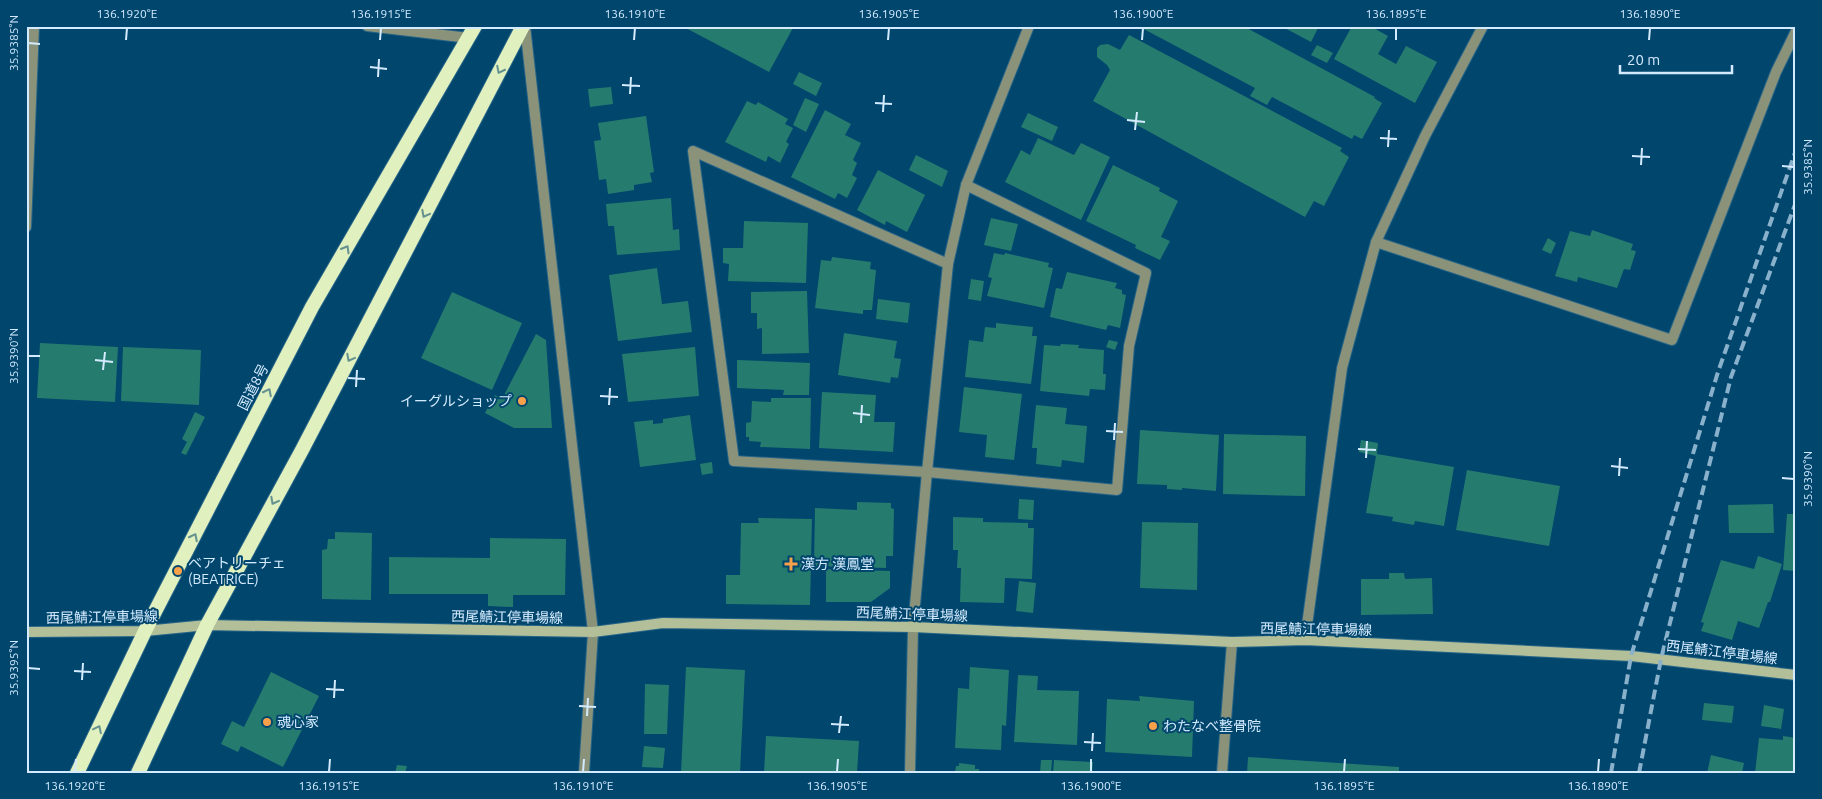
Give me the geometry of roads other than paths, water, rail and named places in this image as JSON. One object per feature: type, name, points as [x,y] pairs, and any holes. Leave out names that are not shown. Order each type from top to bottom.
[{"type":"highway","points":[[138,773],[207,625],[302,450],[524,26]]},
{"type":"highway","name":"国道8号","points":[[77,773],[146,631],[312,308],[472,32]]},
{"type":"main road","name":"西尾鯖江停車場線","points":[[26,632],[146,631],[207,625],[593,632],[663,623],[913,627],[1232,642],[1305,640],[1631,656],[1796,675]]},
{"type":"street","points":[[26,227],[34,26]]},
{"type":"street","points":[[366,26],[472,32]]},
{"type":"street","points":[[524,26],[593,632],[584,773]]},
{"type":"street","points":[[910,773],[913,627],[948,264],[966,185],[1029,26]]},
{"type":"street","points":[[1305,640],[1342,368],[1376,242],[1425,136],[1483,26]]},
{"type":"street","points":[[1376,242],[1672,340],[1776,72],[1796,31]]},
{"type":"street","points":[[948,264],[693,151],[734,461],[927,472],[1117,490],[1129,346],[1146,273],[966,185]]},
{"type":"street","points":[[1222,773],[1232,642]]},
{"type":"railway","points":[[1611,773],[1631,656],[1718,372],[1796,150]]},
{"type":"railway","points":[[1639,773],[1661,659],[1731,377],[1796,202]]},
{"type":"place","name":"イーグルショップ","points":[[522,401]]},
{"type":"place","name":"漢方 漢鳳堂","points":[[791,564]]},
{"type":"place","name":"ベアトリーチェ (BEATRICE)","points":[[178,571]]},
{"type":"place","name":"魂心家","points":[[267,722]]},
{"type":"place","name":"わたなべ整骨院","points":[[1153,726]]}]
